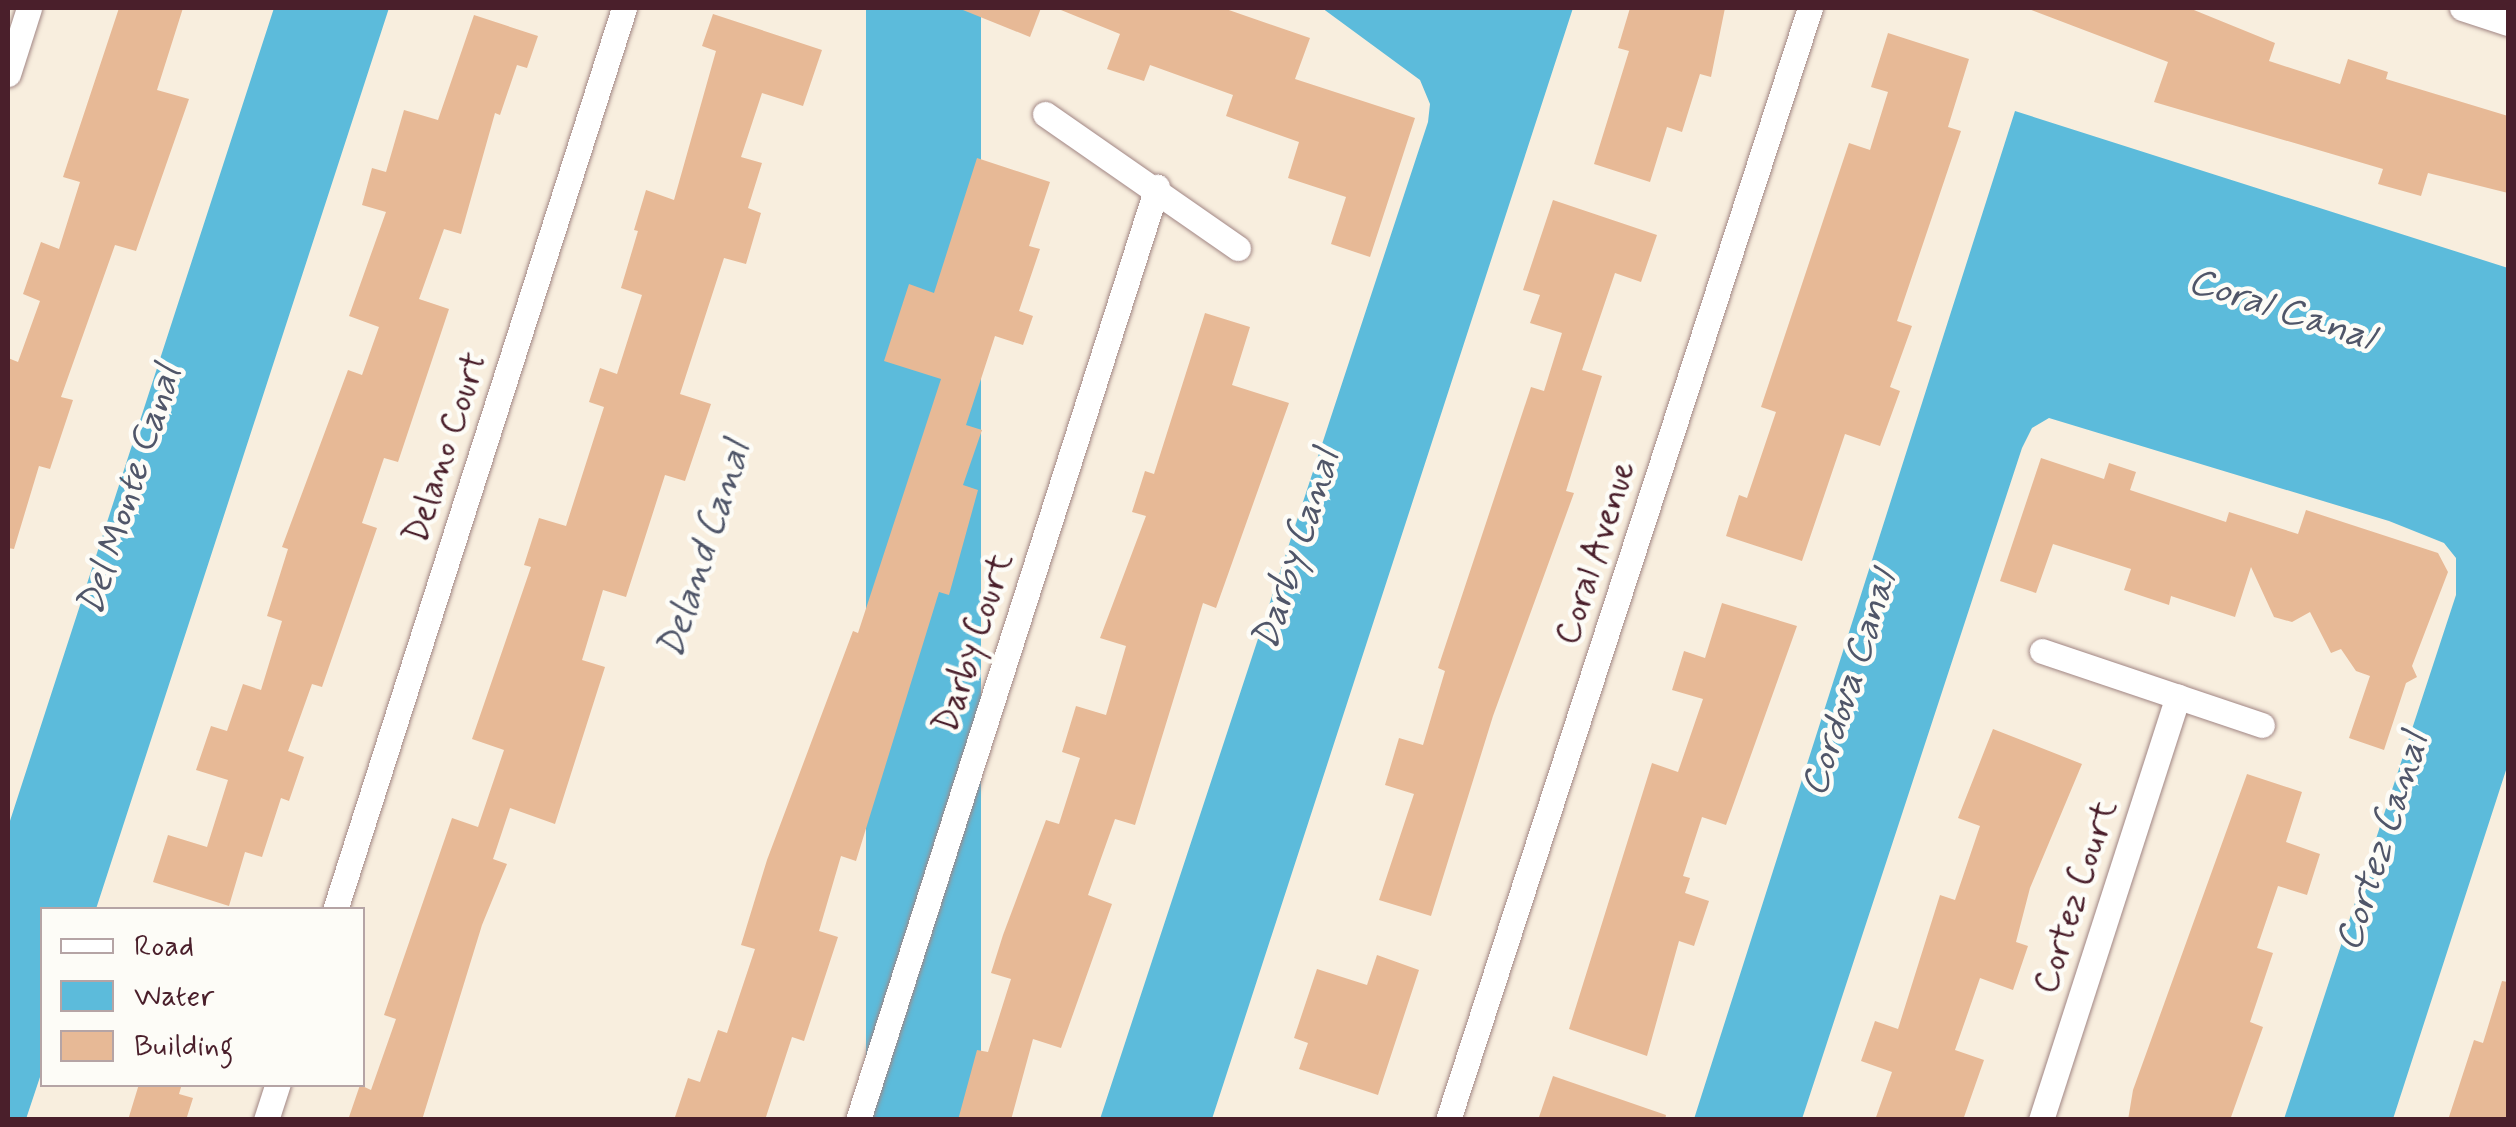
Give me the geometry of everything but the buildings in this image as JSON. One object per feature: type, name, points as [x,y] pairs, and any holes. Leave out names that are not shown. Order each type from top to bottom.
[{"type":"street","points":[[8,74],[29,8]]},
{"type":"street","name":"Delano Court","points":[[336,907],[624,8]]},
{"type":"street","name":"Coral Avenue","points":[[1448,1120],[1810,8]]},
{"type":"street","points":[[2462,8],[2508,23]]},
{"type":"street","points":[[1044,114],[1156,187],[1238,248]]},
{"type":"street","name":"Darby Court","points":[[858,1120],[1156,187]]},
{"type":"street","points":[[2042,651],[2262,725]]},
{"type":"street","name":"Cortez Court","points":[[2041,1120],[2178,697]]},
{"type":"street","points":[[266,1120],[277,1087]]},
{"type":"water","name":"Del Monte Canal","points":[[274,8],[389,8],[97,907],[40,907],[40,1077],[26,1119],[8,1119],[8,827]]},
{"type":"water","points":[[866,8],[981,8],[981,1120],[866,1120]]},
{"type":"water","name":"Darby Canal","points":[[1322,8],[1573,8],[1212,1119],[1100,1119],[1428,122],[1430,104],[1420,80]]},
{"type":"water","points":[[2015,111],[2508,268],[2508,764],[2393,1119],[2284,1119],[2456,595],[2456,558],[2444,543],[2389,521],[2049,418],[2032,428],[2022,448],[1802,1119],[1694,1119]]},
{"type":"water label","name":"Coral Canal","points":[[2281,310]]},
{"type":"water label","name":"Deland Canal","points":[[705,550]]},
{"type":"water label","name":"Cordova Canal","points":[[1850,684]]},
{"type":"water label","name":"Cortez Canal","points":[[2383,842]]}]
